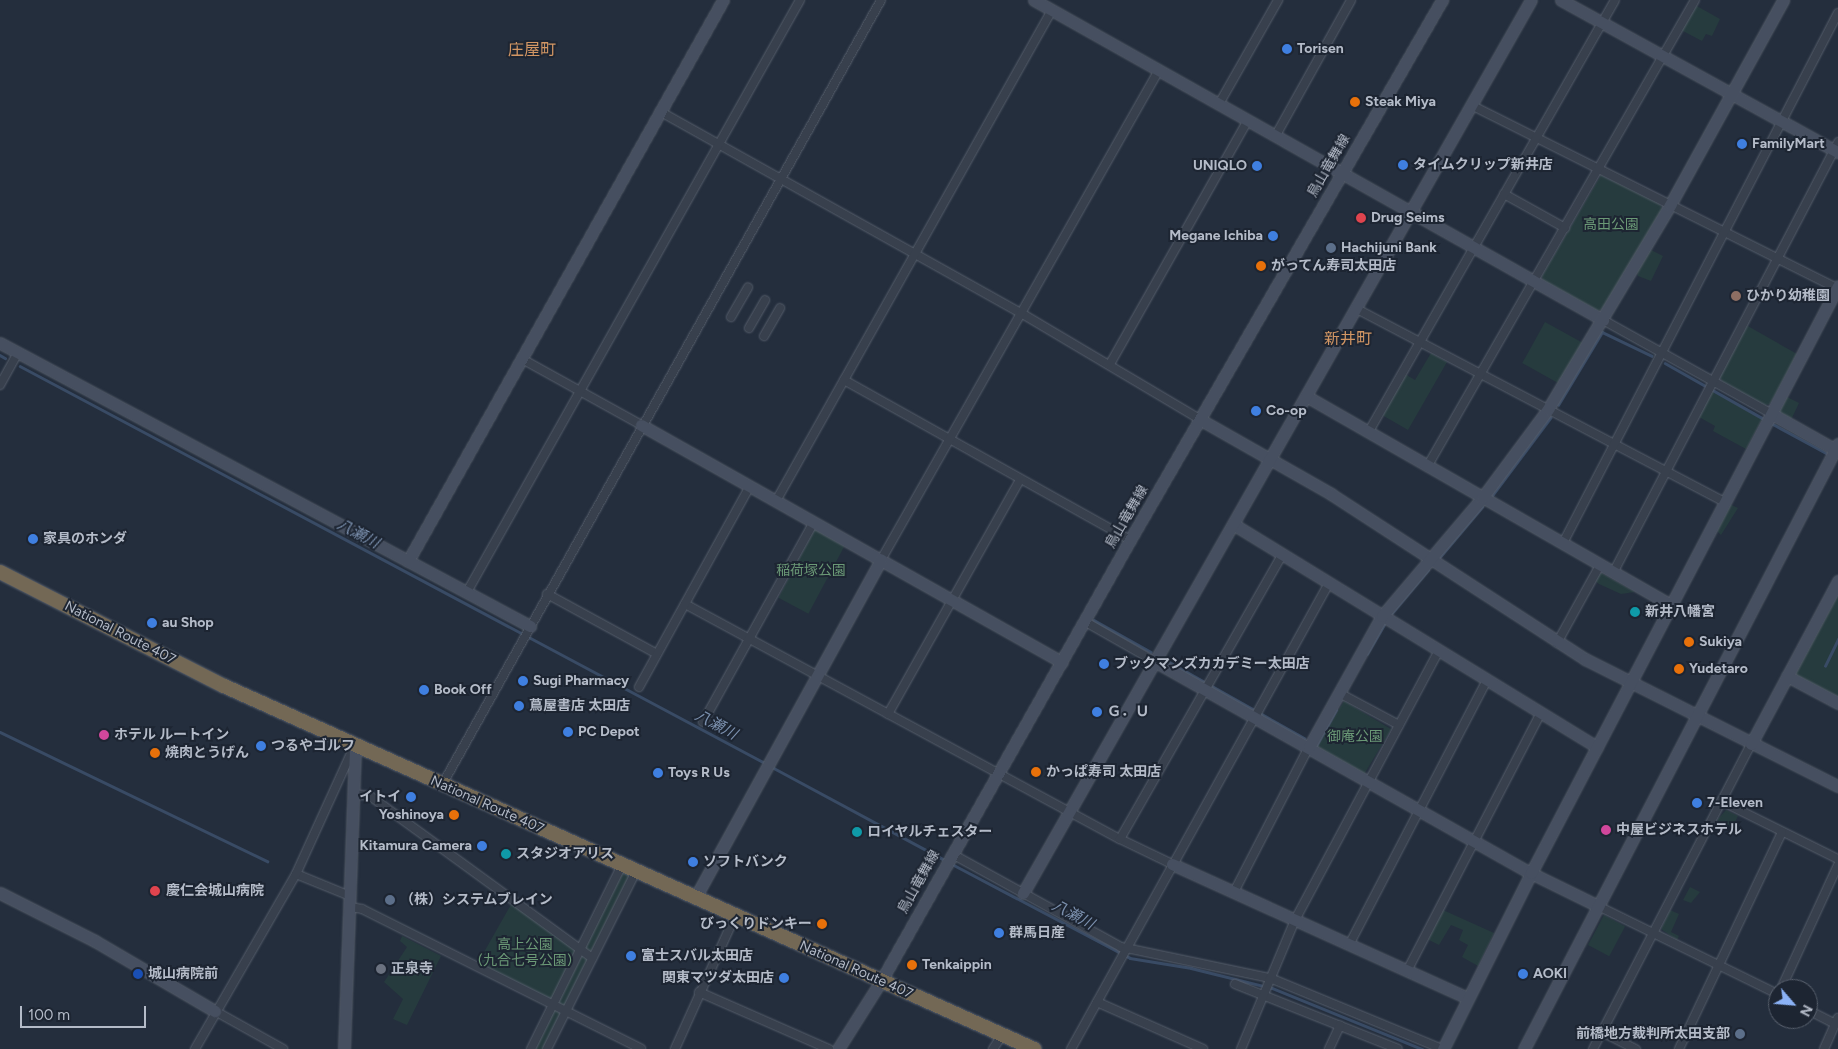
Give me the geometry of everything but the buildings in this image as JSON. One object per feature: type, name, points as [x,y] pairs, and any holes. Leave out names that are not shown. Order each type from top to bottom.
[{"type":"highway","name":"National Route 407","points":[[0,572],[224,686],[1034,1049]]},
{"type":"street","points":[[408,561],[723,0]]},
{"type":"street","points":[[467,592],[800,0]]},
{"type":"street","points":[[442,785],[641,425],[881,0]]},
{"type":"street","points":[[1034,0],[1661,353],[1837,448],[1524,1049]]},
{"type":"street","points":[[1219,104],[1278,0]]},
{"type":"street","points":[[1276,135],[1351,0]]},
{"type":"street","name":"鳥山竜舞線","points":[[838,1049],[881,981],[1130,540],[1442,0]]},
{"type":"street","points":[[1023,892],[1531,0]]},
{"type":"street","points":[[1561,0],[1782,121],[1837,148],[1777,258],[1613,573]]},
{"type":"street","points":[[1368,432],[1615,0]]},
{"type":"street","points":[[1428,467],[1695,0]]},
{"type":"street","points":[[1234,892],[1309,747],[1382,616],[1482,498],[1548,410],[1670,205],[1733,94],[1783,0]]},
{"type":"street","points":[[776,500],[1052,10]]},
{"type":"street","points":[[1563,543],[1838,13]]},
{"type":"street","points":[[695,898],[766,766],[948,440],[1159,70]]},
{"type":"street","points":[[949,859],[1023,892],[1128,949],[1269,980],[1442,1049],[1531,873],[1838,287],[1471,105]]},
{"type":"street","points":[[661,112],[1110,364],[1201,420],[1270,459],[1557,643],[1750,744],[1838,786]]},
{"type":"street","points":[[1110,364],[1248,120]]},
{"type":"street","points":[[1504,194],[1565,228]]},
{"type":"street","points":[[731,317],[748,287]]},
{"type":"street","points":[[749,328],[765,300]]},
{"type":"street","points":[[764,336],[780,308]]},
{"type":"street","points":[[1355,308],[1725,502]]},
{"type":"street","points":[[0,343],[467,592],[527,632]]},
{"type":"street","points":[[0,386],[18,353]]},
{"type":"street","points":[[522,359],[1062,662]]},
{"type":"street","points":[[844,380],[948,440],[1130,540]]},
{"type":"street","points":[[1306,396],[1672,606]]},
{"type":"street","points":[[888,714],[1020,480]]},
{"type":"street","points":[[639,687],[750,486]]},
{"type":"street","points":[[703,722],[814,522]]},
{"type":"street","points":[[1233,524],[1597,747]]},
{"type":"street","points":[[1120,839],[1282,555]]},
{"type":"street","points":[[1557,643],[1600,565]]},
{"type":"street","points":[[1593,1049],[1750,744],[1838,581]]},
{"type":"street","points":[[1071,1049],[1329,583]]},
{"type":"street","points":[[548,594],[657,654]]},
{"type":"street","points":[[685,604],[816,677],[1120,839],[1467,998]]},
{"type":"street","points":[[1084,621],[1531,873],[1768,989]]},
{"type":"street","points":[[1241,1049],[1295,920],[1439,650]]},
{"type":"street","points":[[1787,676],[1838,703]]},
{"type":"street","points":[[1349,945],[1487,680]]},
{"type":"street","points":[[1339,693],[1398,726]]},
{"type":"street","points":[[1407,971],[1541,713]]},
{"type":"street","points":[[194,1049],[214,1011],[296,874],[336,782],[355,746]]},
{"type":"street","points":[[344,1049],[355,746]]},
{"type":"street","points":[[336,782],[346,782],[354,792],[370,796],[592,958]]},
{"type":"street","points":[[1721,801],[1838,859]]},
{"type":"street","points":[[1679,1049],[1782,832]]},
{"type":"street","points":[[531,1049],[622,865]]},
{"type":"street","points":[[1786,979],[1838,865]]},
{"type":"street","points":[[547,1049],[636,871]]},
{"type":"street","points":[[296,874],[553,1005],[565,1013],[641,1049]]},
{"type":"street","points":[[0,893],[95,940],[214,1011],[283,1049]]},
{"type":"street","points":[[675,1049],[735,916]]},
{"type":"street","points":[[1235,984],[1264,993],[1398,1049]]},
{"type":"street","points":[[700,992],[829,1049]]},
{"type":"street","points":[[1097,1002],[1198,1048]]},
{"type":"street","points":[[1818,1014],[1837,1021],[1824,1049]]},
{"type":"street","points":[[1330,1049],[1340,1025]]},
{"type":"street","points":[[1602,1032],[1636,1049]]},
{"type":"street","points":[[993,1049],[1002,1035]]},
{"type":"green space","points":[[1695,5],[1720,19],[1712,36],[1706,34],[1702,41],[1681,30]]},
{"type":"green space","name":"高田公園","points":[[1601,175],[1660,204],[1662,209],[1604,309],[1598,311],[1543,281],[1542,276]]},
{"type":"green space","points":[[1649,249],[1663,256],[1651,281],[1638,276],[1637,271]]},
{"type":"green space","points":[[1545,322],[1583,343],[1560,384],[1522,363]]},
{"type":"green space","points":[[1746,325],[1797,354],[1770,404],[1765,405],[1722,381],[1719,376]]},
{"type":"green space","points":[[1431,353],[1447,362],[1408,430],[1382,415],[1405,374],[1415,380]]},
{"type":"green space","points":[[1711,391],[1762,419],[1746,449],[1713,431],[1715,426],[1699,417]]},
{"type":"green space","points":[[1785,396],[1799,403],[1791,420],[1779,414],[1778,409]]},
{"type":"green space","points":[[1729,504],[1738,508],[1721,535],[1716,530]]},
{"type":"green space","name":"稲荷塚公園","points":[[815,529],[845,545],[808,614],[778,598]]},
{"type":"green space","points":[[1601,573],[1635,592],[1621,594],[1599,584],[1594,580]]},
{"type":"green space","points":[[1838,592],[1838,698],[1795,677],[1795,673]]},
{"type":"green space","name":"御庵公園","points":[[1344,701],[1391,729],[1363,776],[1316,747]]},
{"type":"green space","points":[[1726,810],[1738,816],[1732,828],[1717,820]]},
{"type":"green space","name":"高上公園 (九合七号公園)","points":[[622,865],[636,871],[547,1049],[530,1049],[552,1004],[475,968],[513,901],[580,949]]},
{"type":"green space","points":[[1690,887],[1700,892],[1691,903],[1683,900]]},
{"type":"green space","points":[[1443,910],[1494,933],[1478,966],[1462,957],[1468,945],[1459,940],[1463,930],[1451,925],[1439,945],[1427,939]]},
{"type":"green space","points":[[1670,910],[1679,914],[1671,932],[1679,936],[1677,940],[1661,929]]},
{"type":"green space","points":[[1604,915],[1625,926],[1609,956],[1588,945]]},
{"type":"green space","points":[[402,936],[441,956],[407,1025],[393,1019],[403,999],[384,982],[407,947],[400,941]]},
{"type":"waterway","points":[[1558,405],[1602,332],[1652,356]]},
{"type":"waterway","name":"八瀬川","points":[[0,355],[5,358]]},
{"type":"waterway","points":[[1665,363],[1764,419]]},
{"type":"waterway","name":"八瀬川","points":[[20,366],[765,763]]},
{"type":"waterway","points":[[1491,497],[1550,418]]},
{"type":"waterway","points":[[1771,423],[1828,454]]},
{"type":"waterway","points":[[1438,559],[1482,507]]},
{"type":"waterway","points":[[1392,613],[1428,570]]},
{"type":"waterway","points":[[1094,620],[1151,652]]},
{"type":"waterway","points":[[1367,654],[1384,625]]},
{"type":"waterway","points":[[1825,666],[1838,639]]},
{"type":"waterway","points":[[1164,659],[1304,738]]},
{"type":"waterway","points":[[1316,746],[1336,710]]},
{"type":"waterway","points":[[0,732],[267,861]]},
{"type":"waterway","name":"八瀬川","points":[[772,767],[945,860]]},
{"type":"waterway","name":"八瀬川","points":[[952,864],[1130,958],[1191,968],[1272,988],[1422,1049]]},
{"type":"place","name":"Torisen","points":[[1287,49]]},
{"type":"place","name":"Steak Miya","points":[[1355,102]]},
{"type":"place","name":"FamilyMart","points":[[1742,144]]},
{"type":"place","name":"タイムクリップ新井店","points":[[1403,165]]},
{"type":"place","name":"UNIQLO","points":[[1257,166]]},
{"type":"place","name":"Drug Seims","points":[[1361,218]]},
{"type":"place","name":"Megane Ichiba","points":[[1273,236]]},
{"type":"place","name":"Hachijuni Bank","points":[[1331,248]]},
{"type":"place","name":"がってん寿司太田店","points":[[1261,266]]},
{"type":"place","name":"ひかり幼稚園","points":[[1736,296]]},
{"type":"place","name":"Co-op","points":[[1256,411]]},
{"type":"place","name":"家具のホンダ","points":[[33,539]]},
{"type":"place","name":"新井八幡宮","points":[[1635,612]]},
{"type":"place","name":"au Shop","points":[[152,623]]},
{"type":"place","name":"Sukiya","points":[[1689,642]]},
{"type":"place","name":"ブックマンズカカデミー太田店","points":[[1104,664]]},
{"type":"place","name":"Yudetaro","points":[[1679,669]]},
{"type":"place","name":"Sugi Pharmacy","points":[[523,681]]},
{"type":"place","name":"Book Off","points":[[424,690]]},
{"type":"place","name":"蔦屋書店 太田店","points":[[519,706]]},
{"type":"place","name":"Ｇ．Ｕ","points":[[1097,712]]},
{"type":"place","name":"PC Depot","points":[[568,732]]},
{"type":"place","name":"ホテル ルートイン","points":[[104,735]]},
{"type":"place","name":"つるやゴルフ","points":[[261,746]]},
{"type":"place","name":"焼肉とうげん","points":[[155,753]]},
{"type":"place","name":"かっぱ寿司 太田店","points":[[1036,772]]},
{"type":"place","name":"Toys R Us","points":[[658,773]]},
{"type":"place","name":"イトイ","points":[[411,797]]},
{"type":"place","name":"7-Eleven","points":[[1697,803]]},
{"type":"place","name":"Yoshinoya","points":[[454,815]]},
{"type":"place","name":"中屋ビジネスホテル","points":[[1606,830]]},
{"type":"place","name":"ロイヤルチェスター","points":[[857,832]]},
{"type":"place","name":"Kitamura Camera","points":[[482,846]]},
{"type":"place","name":"スタジオアリス","points":[[506,854]]},
{"type":"place","name":"ソフトバンク","points":[[693,862]]},
{"type":"place","name":"慶仁会城山病院","points":[[155,891]]},
{"type":"place","name":"（株）システムブレイン","points":[[390,900]]},
{"type":"place","name":"びっくりドンキー","points":[[822,924]]},
{"type":"place","name":"群馬日産","points":[[999,933]]},
{"type":"place","name":"富士スバル太田店","points":[[631,956]]},
{"type":"place","name":"Tenkaippin","points":[[912,965]]},
{"type":"place","name":"正泉寺","points":[[381,969]]},
{"type":"place","name":"城山病院前","points":[[138,974]]},
{"type":"place","name":"AOKI","points":[[1523,974]]},
{"type":"place","name":"関東マツダ太田店","points":[[784,978]]},
{"type":"place","name":"前橋地方裁判所太田支部","points":[[1740,1034]]},
{"type":"district","name":"庄屋町","points":[[532,50]]},
{"type":"district","name":"新井町","points":[[1348,339]]}]
